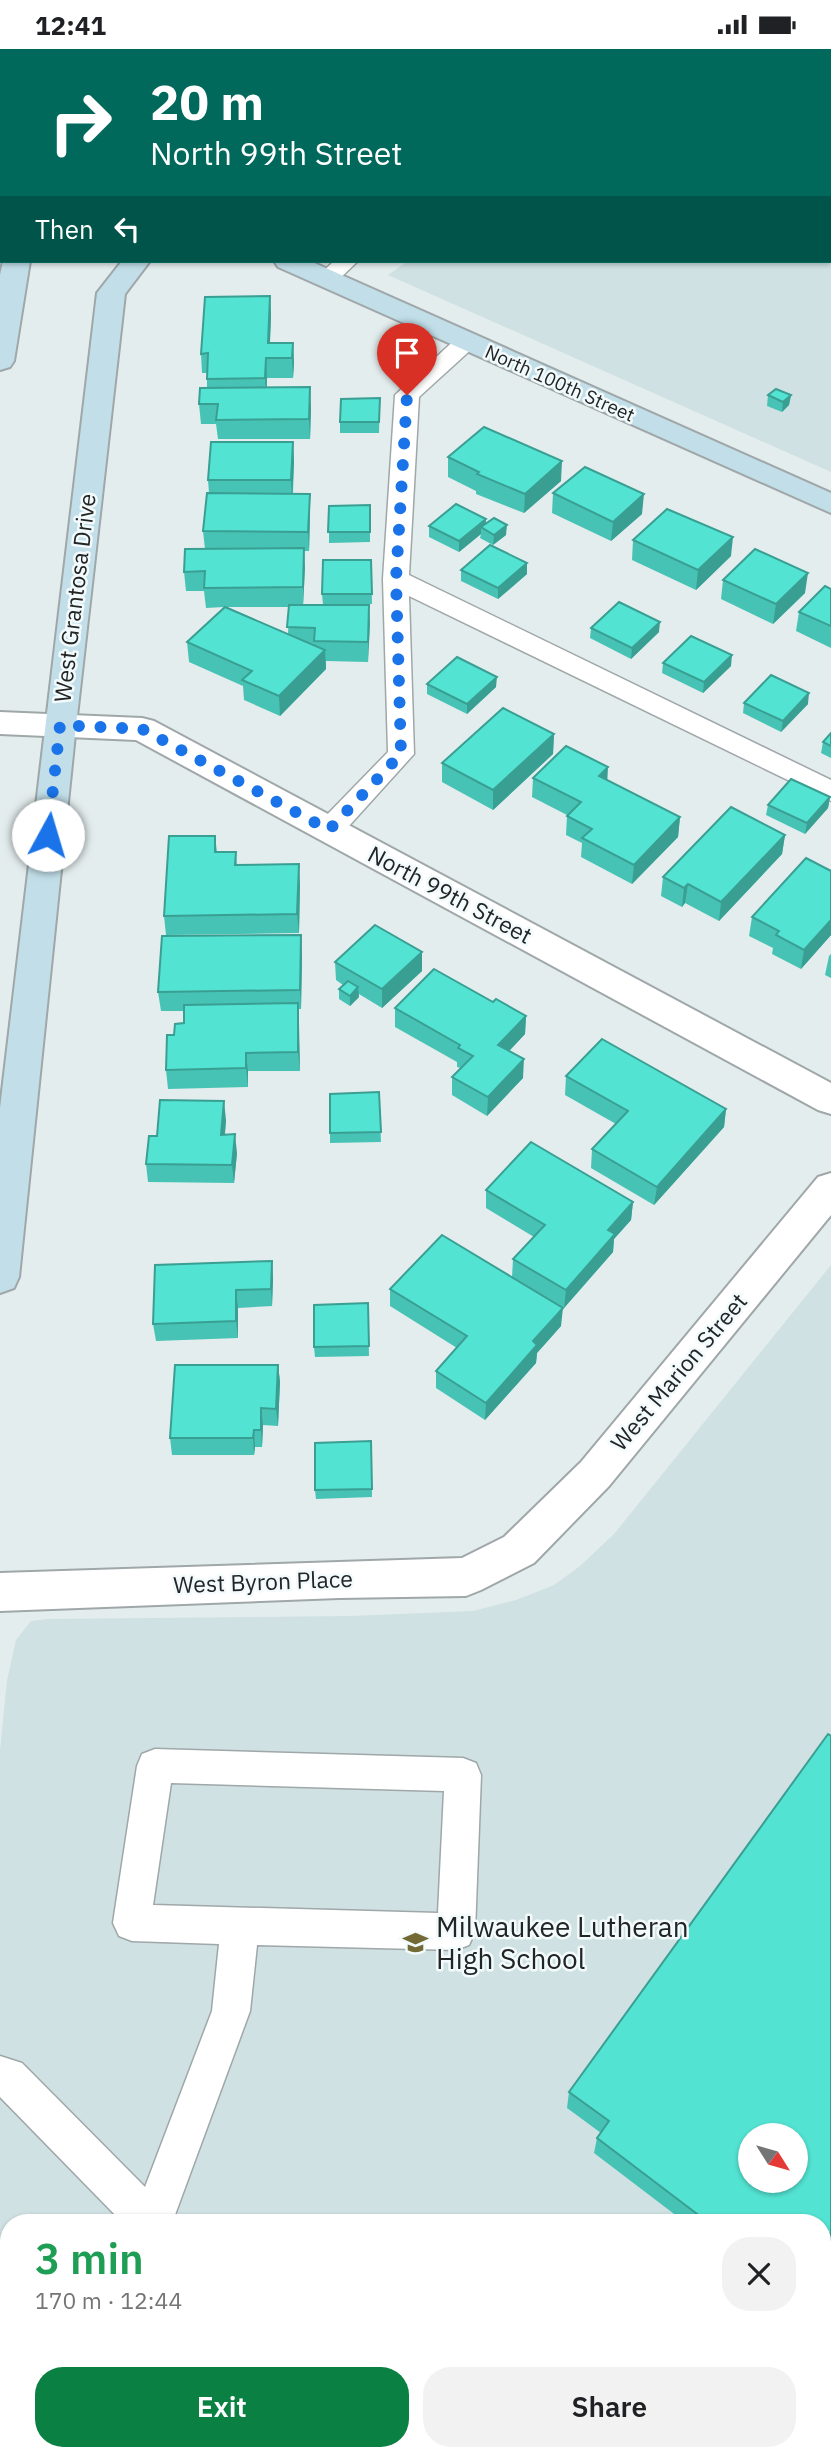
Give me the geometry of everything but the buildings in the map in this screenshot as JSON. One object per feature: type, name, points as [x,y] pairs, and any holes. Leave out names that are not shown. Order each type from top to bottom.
[{"type":"street","points":[[0,361],[17,263]]},
{"type":"street","name":"West Grantosa Drive","points":[[0,1277],[60,725],[111,293],[134,263]]},
{"type":"street","name":"North 100th Street","points":[[300,263],[337,269],[467,341],[831,504]]},
{"type":"street","name":"North 99th Street","points":[[0,723],[142,729],[831,1100]]},
{"type":"street","name":"West Marion Street","points":[[519,1550],[595,1474],[831,1188]]},
{"type":"street","name":"West Byron Place","points":[[0,1592],[466,1577],[519,1550]]},
{"type":"lane","points":[[329,830],[401,754],[396,579],[407,395],[467,341]]},
{"type":"lane","points":[[396,579],[831,791]]},
{"type":"lane","points":[[155,1766],[463,1775],[456,1932],[240,1926],[132,1923],[155,1766]]},
{"type":"lane","points":[[155,2214],[231,2011],[240,1926]]},
{"type":"lane","points":[[0,2076],[8,2077],[143,2214]]},
{"type":"shaded area","points":[[405,263],[831,263],[831,472],[388,275]]},
{"type":"shaded area","name":"Milwaukee Lutheran High School","points":[[831,1265],[831,2214],[0,2214],[0,1751],[7,1680],[16,1640],[31,1621],[349,1616],[473,1611],[516,1600],[554,1585],[580,1566],[614,1534]]},
{"type":"place","name":"Milwaukee Lutheran High School","points":[[416,1943]]},
{"type":"route","points":[[48,835],[60,725],[142,729],[329,830],[401,754],[396,579],[407,395]]}]
